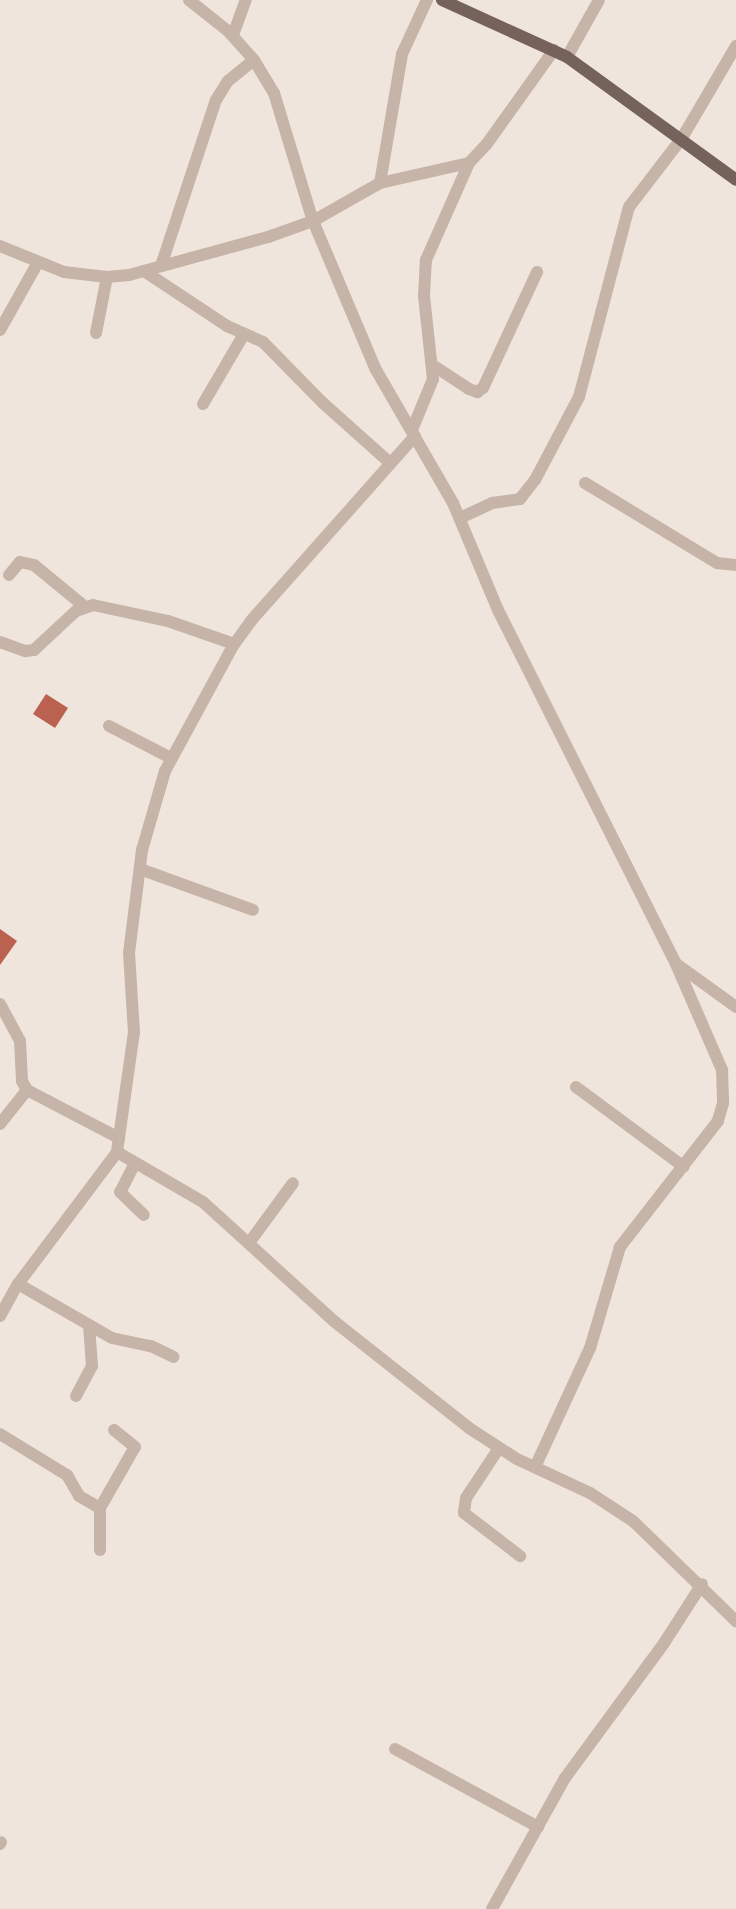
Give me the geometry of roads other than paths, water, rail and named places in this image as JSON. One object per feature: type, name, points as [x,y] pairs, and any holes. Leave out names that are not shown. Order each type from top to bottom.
[{"type":"main road","points":[[442,0],[567,57],[682,138],[736,180]]},
{"type":"street","points":[[189,0],[233,35],[254,60],[282,111],[313,221],[375,368],[414,433],[460,518],[498,610],[676,964],[716,1053],[722,1078],[723,1103],[718,1121],[620,1247],[590,1348],[535,1467]]},
{"type":"street","points":[[233,35],[246,0]]},
{"type":"street","points":[[380,183],[402,54],[427,0]]},
{"type":"street","points":[[567,57],[599,0]]},
{"type":"street","points":[[460,518],[492,503],[520,499],[535,480],[576,404],[622,220],[639,190],[682,138],[736,46]]},
{"type":"street","points":[[0,1316],[3,1302],[117,1152],[132,1052],[128,970],[140,869],[152,807],[171,758],[234,644],[326,533],[390,463],[414,433],[428,393],[434,366],[424,296],[426,260],[469,162],[486,145],[554,50]]},
{"type":"street","points":[[162,266],[216,100],[228,81],[254,60]]},
{"type":"street","points":[[0,246],[37,264],[84,276],[107,277],[144,271],[313,221],[380,183],[469,162]]},
{"type":"street","points":[[0,330],[37,264]]},
{"type":"street","points":[[144,271],[244,334],[270,348],[323,403],[390,463]]},
{"type":"street","points":[[434,366],[470,389],[477,392],[483,388],[537,272]]},
{"type":"street","points":[[96,333],[107,277]]},
{"type":"street","points":[[204,404],[244,334]]},
{"type":"street","points":[[585,483],[717,563],[736,565]]},
{"type":"street","points":[[9,575],[20,562],[27,562],[84,606],[107,607],[168,621],[234,644]]},
{"type":"street","points":[[0,642],[25,651],[34,650],[84,606]]},
{"type":"street","points":[[109,726],[171,758]]},
{"type":"street","points":[[140,869],[253,910]]},
{"type":"street","points":[[676,964],[736,1007]]},
{"type":"street","points":[[0,1004],[20,1042],[22,1081],[27,1090],[119,1138]]},
{"type":"street","points":[[576,1087],[684,1167]]},
{"type":"street","points":[[0,1124],[27,1090]]},
{"type":"street","points":[[117,1152],[134,1165],[189,1192],[249,1243],[335,1322],[499,1448],[618,1510],[702,1584],[736,1621]]},
{"type":"street","points":[[134,1165],[120,1192],[144,1215]]},
{"type":"street","points":[[249,1243],[292,1183]]},
{"type":"street","points":[[18,1284],[112,1338],[151,1346],[174,1357]]},
{"type":"street","points":[[76,1396],[92,1366],[90,1325]]},
{"type":"street","points":[[100,1550],[100,1508],[135,1447],[114,1430]]},
{"type":"street","points":[[0,1434],[67,1476],[79,1496],[100,1508]]},
{"type":"street","points":[[499,1448],[466,1498],[464,1512],[520,1556]]},
{"type":"street","points":[[492,1909],[593,1734],[664,1643],[702,1584]]},
{"type":"street","points":[[395,1749],[538,1827]]}]
